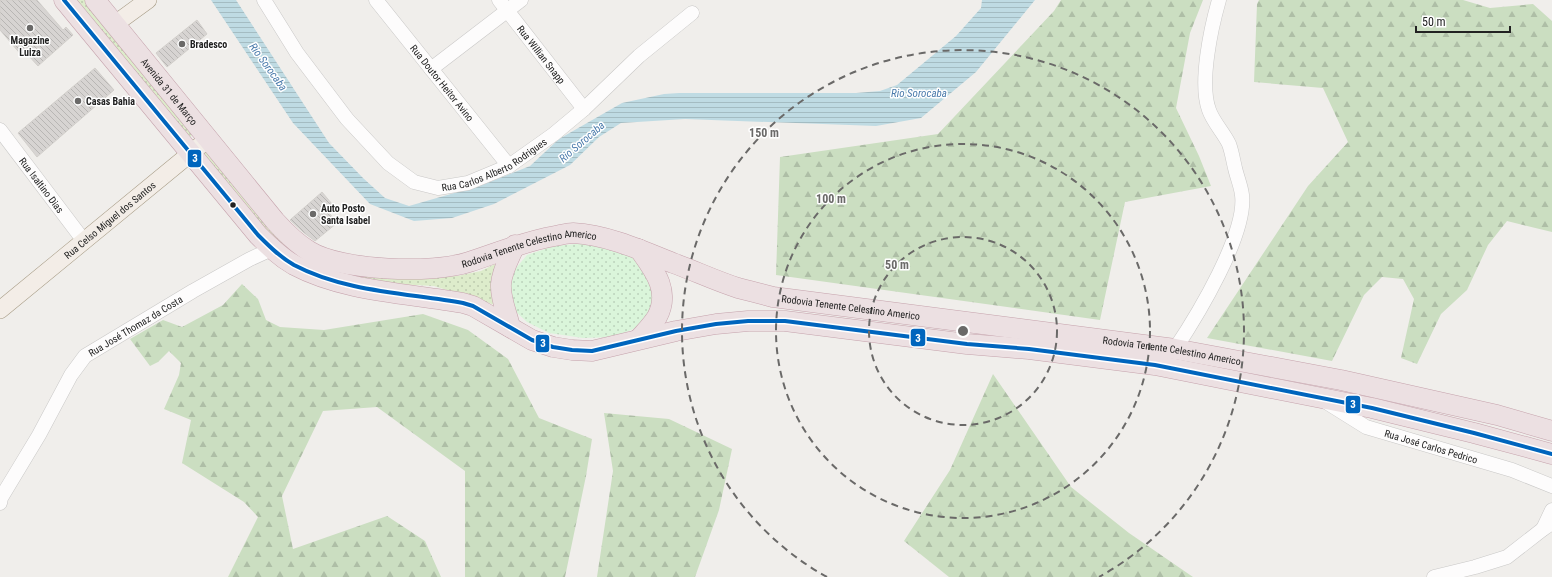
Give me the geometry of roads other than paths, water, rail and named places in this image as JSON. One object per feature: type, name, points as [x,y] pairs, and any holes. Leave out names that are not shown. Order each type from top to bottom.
[{"type":"highway","points":[[64,0],[191,154]]},
{"type":"highway","points":[[95,0],[115,24]]},
{"type":"highway","name":"Avenida 31 de Março","points":[[115,24],[208,139]]},
{"type":"highway","name":"Rodovia Tenente Celestino Americo","points":[[208,139],[275,221],[295,241],[309,252],[326,259],[358,266],[402,269],[435,268],[467,263],[515,245],[570,233],[597,235],[639,249],[738,288],[773,297],[1175,349],[1342,380],[1497,415],[1552,431]]},
{"type":"highway","name":"Rodovia Tenente Celestino Americo","points":[[191,154],[258,235],[272,249],[293,264],[333,281],[395,293],[463,303],[532,340],[553,347],[592,351],[639,339],[716,324],[748,321],[785,321],[967,344],[1028,349],[1155,365],[1315,396],[1466,431],[1552,454]]},
{"type":"highway","points":[[510,327],[502,296],[501,283],[506,263],[515,245]]},
{"type":"highway","points":[[639,249],[657,274],[662,291],[662,304],[656,318],[639,339]]},
{"type":"main road","points":[[115,24],[148,0]]},
{"type":"main road","name":"Rua Celso Miguel dos Santos","points":[[0,322],[5,305],[208,139]]},
{"type":"street","name":"Rua Carlos Alberto Rodrigues","points":[[264,0],[297,53],[347,120],[388,163],[414,182],[438,188],[468,183],[509,166],[554,134],[584,109],[639,56],[692,12]]},
{"type":"street","name":"Rua Doutor Heitor Avino","points":[[376,0],[509,166]]},
{"type":"street","points":[[431,69],[503,5],[521,0]]},
{"type":"street","points":[[1175,349],[1191,324],[1218,273],[1237,228],[1241,212],[1242,195],[1229,145],[1209,112],[1205,95],[1205,76],[1214,16],[1220,0]]},
{"type":"street","name":"Rua Willian Snapp","points":[[503,5],[584,109]]},
{"type":"street","name":"Rua Isaltino Dias","points":[[0,130],[84,241]]},
{"type":"street","name":"Rua José Thomaz da Costa","points":[[0,500],[39,435],[71,375],[86,356],[108,341],[193,290],[272,249]]},
{"type":"street","name":"Rua José Carlos Pedrico","points":[[1315,396],[1366,427],[1512,470],[1552,486]]},
{"type":"street","points":[[1434,577],[1475,568],[1507,557],[1547,526],[1552,510]]},
{"type":"water","name":"Rio Sorocaba","points":[[211,0],[236,0],[329,143],[385,198],[409,206],[482,185],[530,166],[559,139],[622,103],[664,94],[679,93],[856,93],[880,91],[897,85],[956,36],[981,8],[982,0],[1035,0],[976,72],[921,118],[876,126],[685,119],[621,123],[599,137],[570,165],[494,204],[452,218],[414,221],[370,204],[293,123]]},
{"type":"place","name":"Magazine Luiza","points":[[30,28]]},
{"type":"place","name":"Bradesco","points":[[182,44]]},
{"type":"place","name":"Casas Bahia","points":[[78,101]]},
{"type":"place","name":"Auto Posto Santa Isabel","points":[[313,214]]}]
